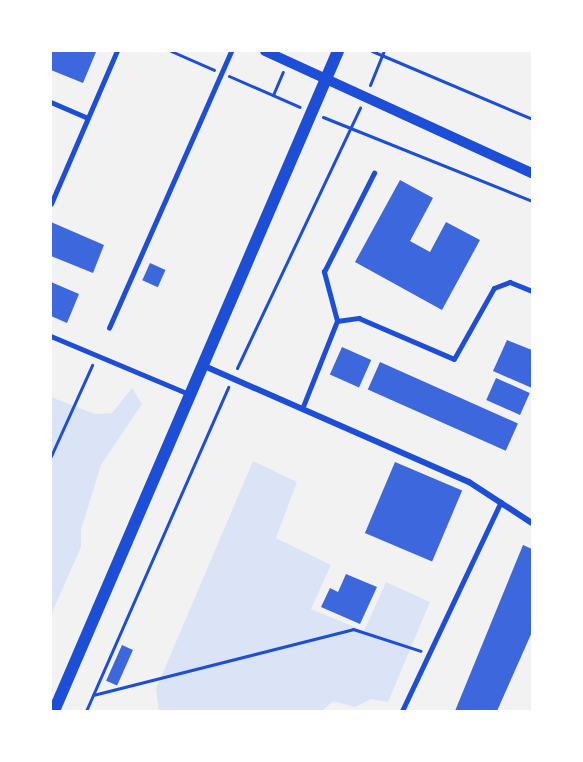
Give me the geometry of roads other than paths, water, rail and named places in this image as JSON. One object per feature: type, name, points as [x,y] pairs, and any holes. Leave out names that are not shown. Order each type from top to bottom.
[{"type":"main road","points":[[54,711],[201,364],[338,51]]},
{"type":"street","points":[[265,51],[532,173]]},
{"type":"street","points":[[201,364],[470,482],[532,523]]},
{"type":"lane","points":[[51,204],[117,51]]},
{"type":"lane","points":[[109,328],[231,51]]},
{"type":"lane","points":[[51,102],[88,118]]},
{"type":"lane","points":[[302,409],[337,321],[324,272],[374,173]]},
{"type":"lane","points":[[337,321],[359,318],[454,359],[494,288],[510,282],[532,291]]},
{"type":"lane","points":[[51,336],[189,394]]},
{"type":"lane","points":[[402,711],[432,655],[501,502]]}]
